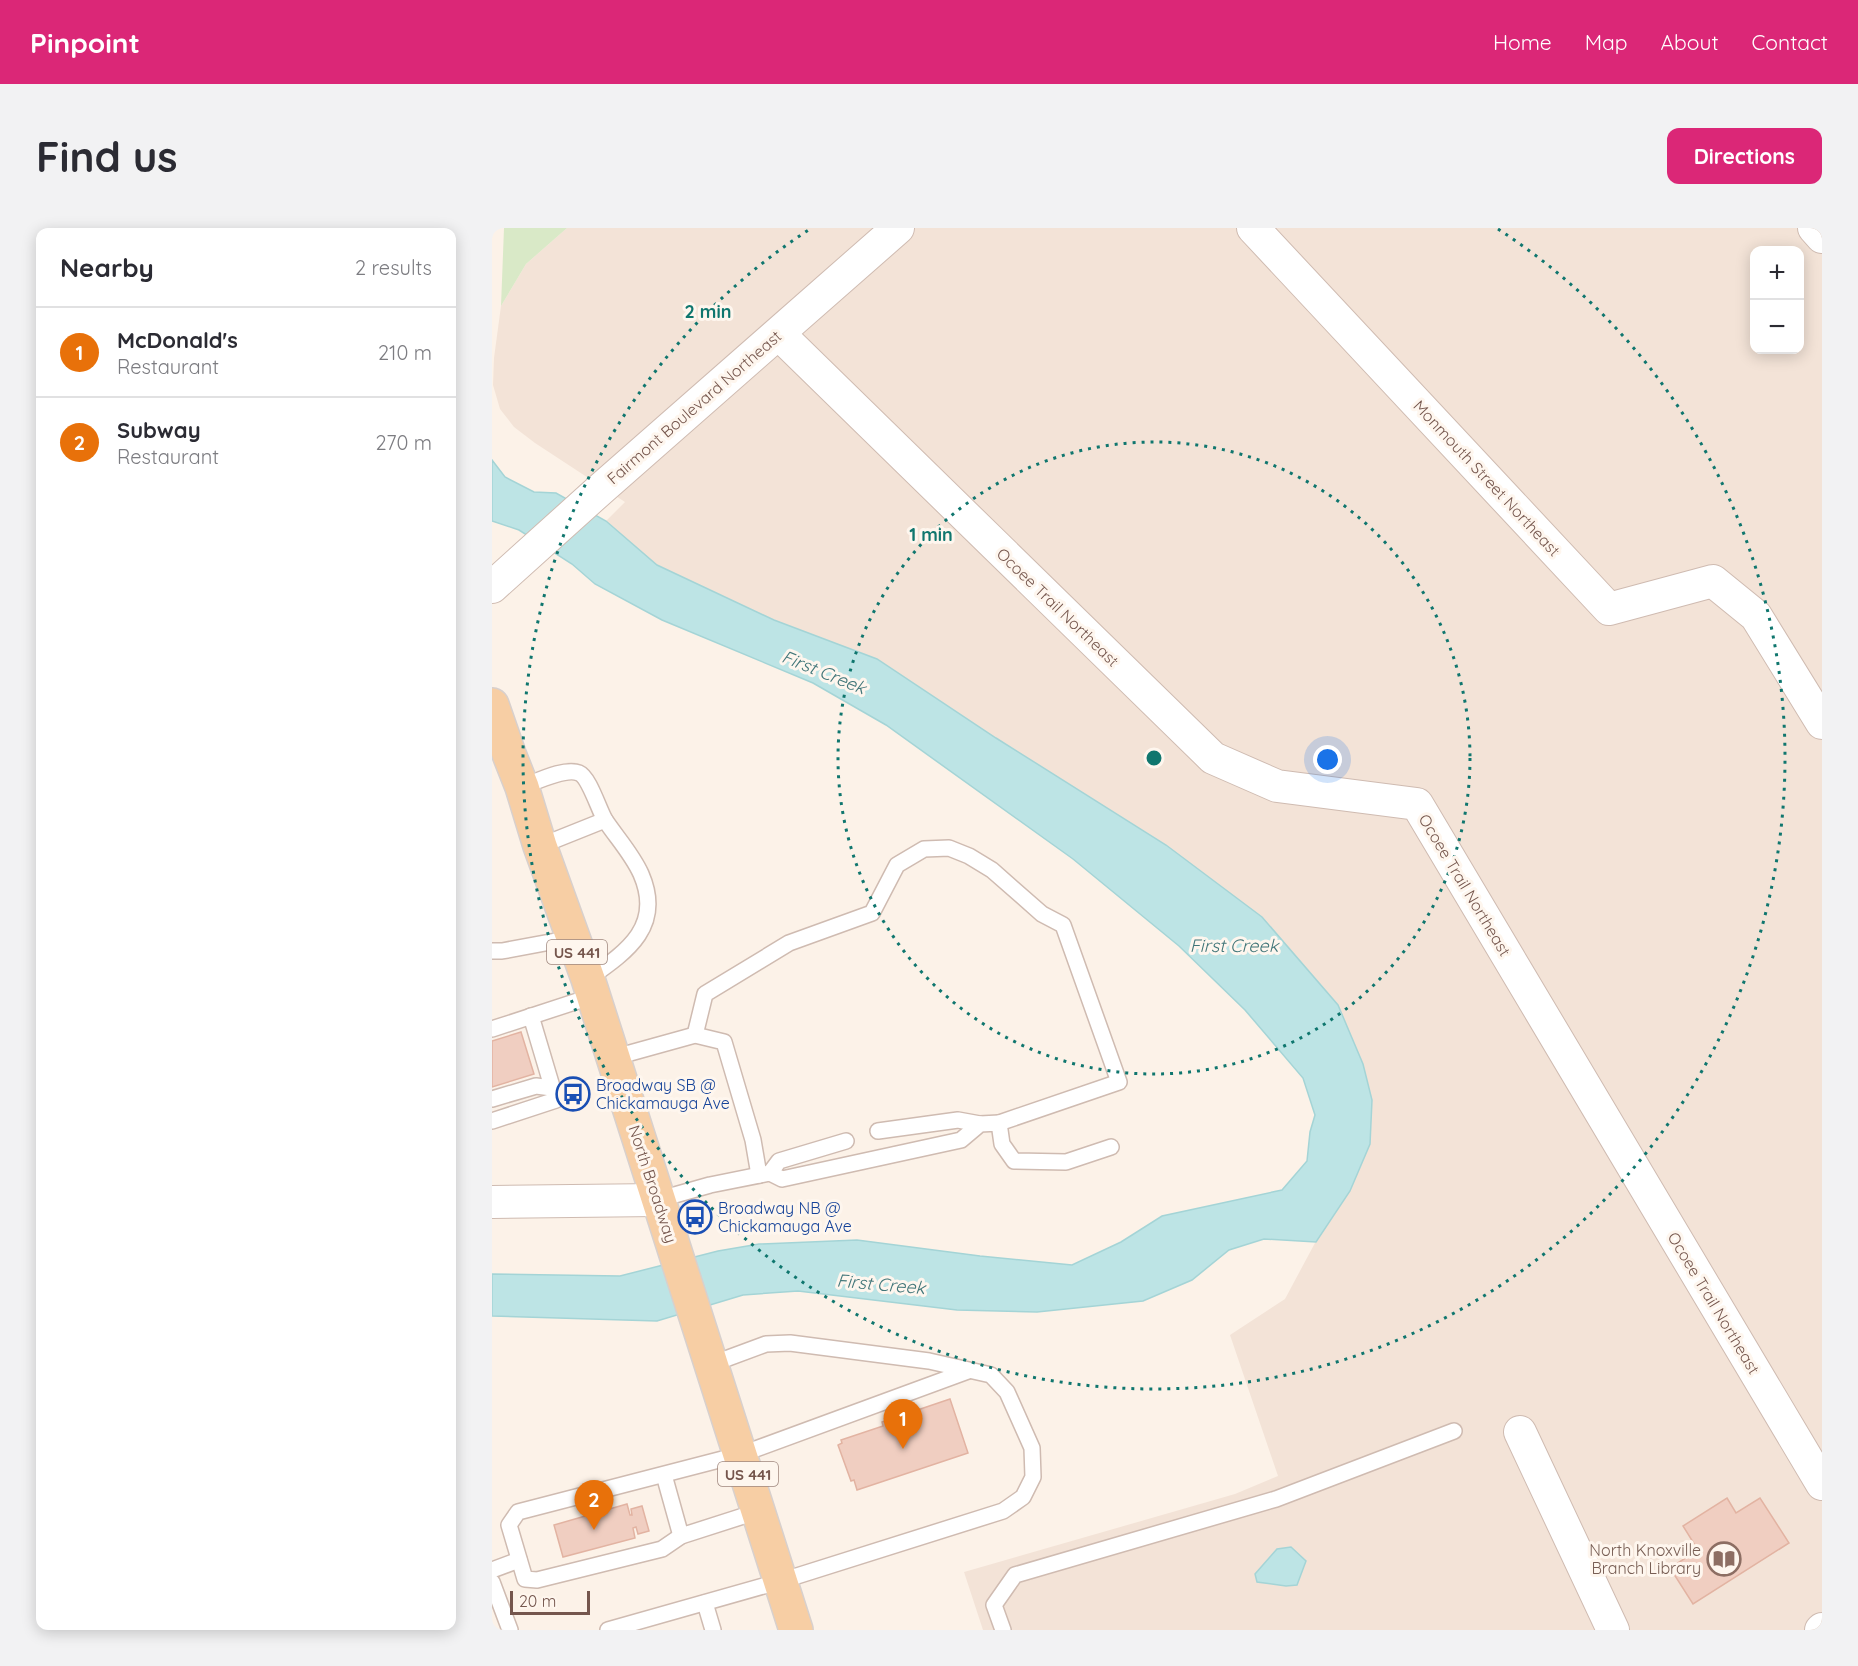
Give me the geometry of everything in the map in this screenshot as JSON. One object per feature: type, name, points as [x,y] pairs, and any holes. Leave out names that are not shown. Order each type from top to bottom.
[{"type":"main road","name":"North Broadway","points":[[492,705],[500,755],[522,787],[540,846],[590,987],[796,1630]]},
{"type":"street","name":"Fairmont Boulevard Northeast","points":[[492,588],[602,488],[898,228]]},
{"type":"street","name":"Monmouth Street Northeast","points":[[1252,228],[1609,609],[1713,581],[1756,616],[1822,723]]},
{"type":"street","points":[[1815,228],[1822,237]]},
{"type":"street","name":"Ocoee Trail Northeast","points":[[778,334],[1213,758],[1277,786],[1417,804],[1822,1484]]},
{"type":"street","points":[[492,1202],[657,1200]]},
{"type":"street","points":[[1520,1432],[1613,1630]]},
{"type":"lane","points":[[492,1029],[531,1016],[590,987],[637,939],[645,923],[647,910],[647,893],[640,873],[605,820],[581,774],[573,771],[563,773],[522,787]]},
{"type":"lane","points":[[540,846],[605,820]]},
{"type":"lane","points":[[695,1035],[705,994],[789,944],[872,913],[897,865],[924,849],[949,848],[969,856],[992,870],[1042,914],[1063,925],[1119,1082],[999,1123],[980,1124],[958,1120],[878,1131]]},
{"type":"lane","points":[[492,951],[572,938]]},
{"type":"lane","points":[[492,1121],[556,1100],[531,1016]]},
{"type":"lane","points":[[612,1058],[695,1035],[724,1042],[764,1174]]},
{"type":"lane","points":[[492,1099],[536,1086],[552,1088]]},
{"type":"lane","points":[[999,1123],[1002,1144],[1014,1161],[1066,1162],[1111,1147]]},
{"type":"lane","points":[[657,1200],[710,1185],[764,1174],[782,1179],[961,1140],[980,1124]]},
{"type":"lane","points":[[764,1174],[779,1161],[846,1141]]},
{"type":"lane","points":[[609,1630],[781,1581],[1003,1511],[1023,1497],[1033,1477],[1032,1448],[1027,1434],[1008,1392],[991,1375],[929,1361],[790,1343],[766,1344],[712,1364]]},
{"type":"lane","points":[[759,1511],[681,1536],[662,1549],[537,1580],[525,1579],[509,1525],[518,1512],[741,1454],[968,1371]]},
{"type":"lane","points":[[1003,1630],[994,1605],[1015,1575],[1276,1499],[1454,1431]]},
{"type":"lane","points":[[664,1475],[681,1536]]},
{"type":"lane","points":[[492,1570],[519,1560]]},
{"type":"lane","points":[[492,1582],[510,1630]]},
{"type":"lane","points":[[705,1603],[713,1630]]},
{"type":"shaded area","points":[[567,228],[1822,228],[1822,1630],[983,1630],[964,1572],[1235,1494],[1278,1476],[1230,1335],[1285,1299],[1323,1228],[1350,1191],[1262,917],[1166,845],[996,738],[877,659],[774,620],[657,565],[606,521],[625,502],[535,443],[514,427],[500,409],[493,385],[501,306],[526,264]]},
{"type":"green space","points":[[504,228],[567,228],[526,264],[501,306]]},
{"type":"water","name":"First Creek","points":[[492,460],[505,477],[534,492],[556,493],[606,521],[657,565],[774,620],[877,659],[996,738],[1166,845],[1262,917],[1338,1005],[1363,1064],[1372,1100],[1370,1144],[1350,1191],[1316,1242],[1264,1239],[1229,1250],[1192,1280],[1143,1301],[1037,1312],[957,1310],[798,1291],[743,1295],[657,1321],[492,1316],[492,1274],[620,1276],[718,1251],[759,1244],[857,1240],[1072,1265],[1121,1242],[1162,1216],[1282,1190],[1307,1161],[1310,1132],[1315,1115],[1303,1078],[1245,1010],[1179,946],[1073,859],[886,725],[813,683],[662,620],[595,584],[572,564],[519,530],[492,521]]},
{"type":"water","points":[[1291,1547],[1306,1561],[1297,1585],[1286,1586],[1257,1582],[1255,1574],[1277,1549]]},
{"type":"building","points":[[521,1032],[534,1074],[492,1087],[492,1041]]},
{"type":"building","points":[[950,1399],[968,1453],[857,1490],[854,1480],[851,1481],[838,1445],[842,1443],[841,1440],[883,1426],[882,1422]]},
{"type":"building","name":"North Knoxville Branch Library","points":[[1727,1498],[1736,1513],[1760,1498],[1789,1543],[1693,1604],[1670,1568],[1698,1550],[1683,1526]]},
{"type":"building","points":[[627,1504],[630,1515],[632,1515],[631,1509],[642,1506],[649,1531],[638,1534],[636,1527],[633,1528],[635,1538],[563,1557],[554,1525]]},
{"type":"place","name":"Broadway SB @ Chickamauga Ave","points":[[573,1094]]},
{"type":"place","name":"Broadway NB @ Chickamauga Ave","points":[[695,1217]]},
{"type":"place","name":"McDonald's","points":[[903,1449]]},
{"type":"place","name":"Subway","points":[[594,1530]]},
{"type":"place","name":"North Knoxville Branch Library","points":[[1724,1559]]}]
